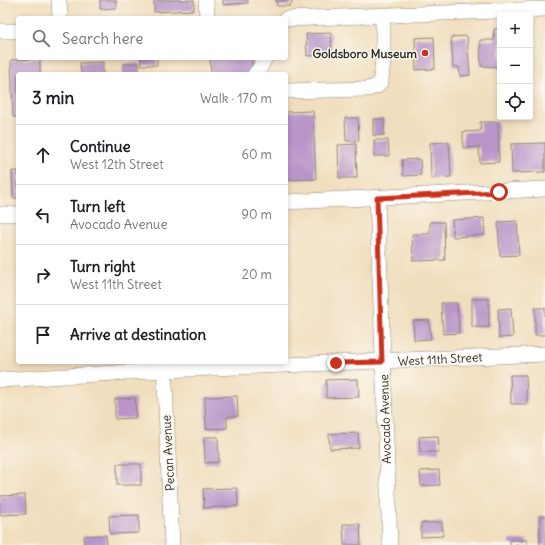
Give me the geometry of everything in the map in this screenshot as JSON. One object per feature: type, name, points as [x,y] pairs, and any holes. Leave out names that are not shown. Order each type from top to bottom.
[{"type":"street","points":[[59,0],[60,16]]},
{"type":"street","points":[[206,0],[207,16]]},
{"type":"street","points":[[288,19],[545,9]]},
{"type":"street","points":[[288,92],[368,89],[377,86],[381,81],[383,58],[383,15]]},
{"type":"street","points":[[0,31],[16,31]]},
{"type":"street","points":[[257,72],[264,60]]},
{"type":"street","points":[[288,202],[545,189]]},
{"type":"street","name":"Avocado Avenue","points":[[377,198],[390,545]]},
{"type":"street","points":[[0,214],[16,214]]},
{"type":"street","name":"West 11th Street","points":[[288,364],[382,362],[545,354]]},
{"type":"street","name":"West 11th Street","points":[[0,380],[164,366],[273,364]]},
{"type":"street","name":"Pecan Avenue","points":[[164,366],[172,545]]},
{"type":"building","points":[[100,0],[116,0],[116,8],[100,9]]},
{"type":"building","points":[[154,0],[194,0],[194,10],[154,12]]},
{"type":"building","points":[[223,0],[248,0],[248,3],[223,5]]},
{"type":"building","points":[[276,0],[293,0],[290,6],[277,6]]},
{"type":"building","points":[[494,29],[497,29],[497,67],[481,66],[480,40],[494,40]]},
{"type":"building","points":[[331,33],[332,55],[307,56],[306,34]]},
{"type":"building","points":[[467,36],[470,75],[460,76],[459,67],[453,67],[451,37]]},
{"type":"building","name":"Goldsboro Museum","points":[[434,37],[435,69],[416,70],[415,38]]},
{"type":"building","points":[[11,60],[40,60],[40,72],[16,72],[16,117],[13,117]]},
{"type":"building","points":[[141,60],[157,60],[157,65],[141,65]]},
{"type":"building","points":[[210,60],[252,60],[252,72],[211,72]]},
{"type":"building","points":[[103,62],[103,72],[81,72],[80,63]]},
{"type":"building","points":[[139,63],[139,72],[123,72],[123,64]]},
{"type":"building","points":[[313,111],[316,179],[288,180],[288,112]]},
{"type":"building","points":[[345,118],[358,118],[359,141],[346,141]]},
{"type":"building","points":[[373,119],[384,119],[384,135],[373,135]]},
{"type":"building","points":[[480,122],[498,122],[499,162],[480,163],[479,147],[463,148],[463,132],[481,131]]},
{"type":"building","points":[[374,140],[388,140],[389,156],[374,156]]},
{"type":"building","points":[[449,142],[451,177],[431,178],[430,143]]},
{"type":"building","points":[[545,143],[545,172],[512,173],[511,144]]},
{"type":"building","points":[[356,144],[357,178],[339,178],[338,145]]},
{"type":"building","points":[[420,159],[421,175],[403,176],[402,160]]},
{"type":"building","points":[[12,171],[16,171],[16,198],[13,198]]},
{"type":"building","points":[[484,218],[485,235],[453,237],[452,220]]},
{"type":"building","points":[[517,221],[519,255],[500,256],[498,222]]},
{"type":"building","points":[[430,222],[444,222],[445,260],[413,261],[412,234],[430,234]]},
{"type":"building","points":[[472,299],[489,299],[489,327],[472,327]]},
{"type":"building","points":[[441,303],[457,303],[459,333],[443,334]]},
{"type":"building","points":[[511,308],[513,337],[499,338],[498,309]]},
{"type":"building","points":[[535,308],[545,308],[545,335],[535,335]]},
{"type":"building","points":[[429,320],[431,339],[414,340],[413,321]]},
{"type":"building","points":[[510,375],[526,375],[527,404],[511,404]]},
{"type":"building","points":[[358,379],[359,397],[326,398],[326,380]]},
{"type":"building","points":[[237,396],[238,416],[227,417],[227,428],[206,429],[205,397]]},
{"type":"building","points":[[135,398],[136,418],[115,419],[115,399]]},
{"type":"building","points":[[358,433],[359,448],[330,449],[329,434]]},
{"type":"building","points":[[438,436],[439,452],[420,452],[419,437]]},
{"type":"building","points":[[204,437],[218,437],[219,462],[205,463]]},
{"type":"building","points":[[117,464],[141,464],[141,485],[117,485]]},
{"type":"building","points":[[439,470],[440,485],[421,486],[420,471]]},
{"type":"building","points":[[237,488],[238,506],[204,508],[203,489]]},
{"type":"building","points":[[25,495],[26,514],[0,515],[0,496]]},
{"type":"building","points":[[139,515],[139,533],[110,534],[109,516]]},
{"type":"building","points":[[539,516],[545,516],[545,545],[540,545]]},
{"type":"building","points":[[442,522],[443,536],[421,537],[421,523]]},
{"type":"building","points":[[343,524],[360,524],[361,545],[344,545]]},
{"type":"building","points":[[106,535],[107,545],[84,545],[84,536]]},
{"type":"building","points":[[510,540],[527,540],[527,545],[510,545]]},
{"type":"place","name":"Goldsboro Museum","points":[[425,53]]},
{"type":"route","points":[[336,363],[382,362],[377,198],[499,192]]}]
